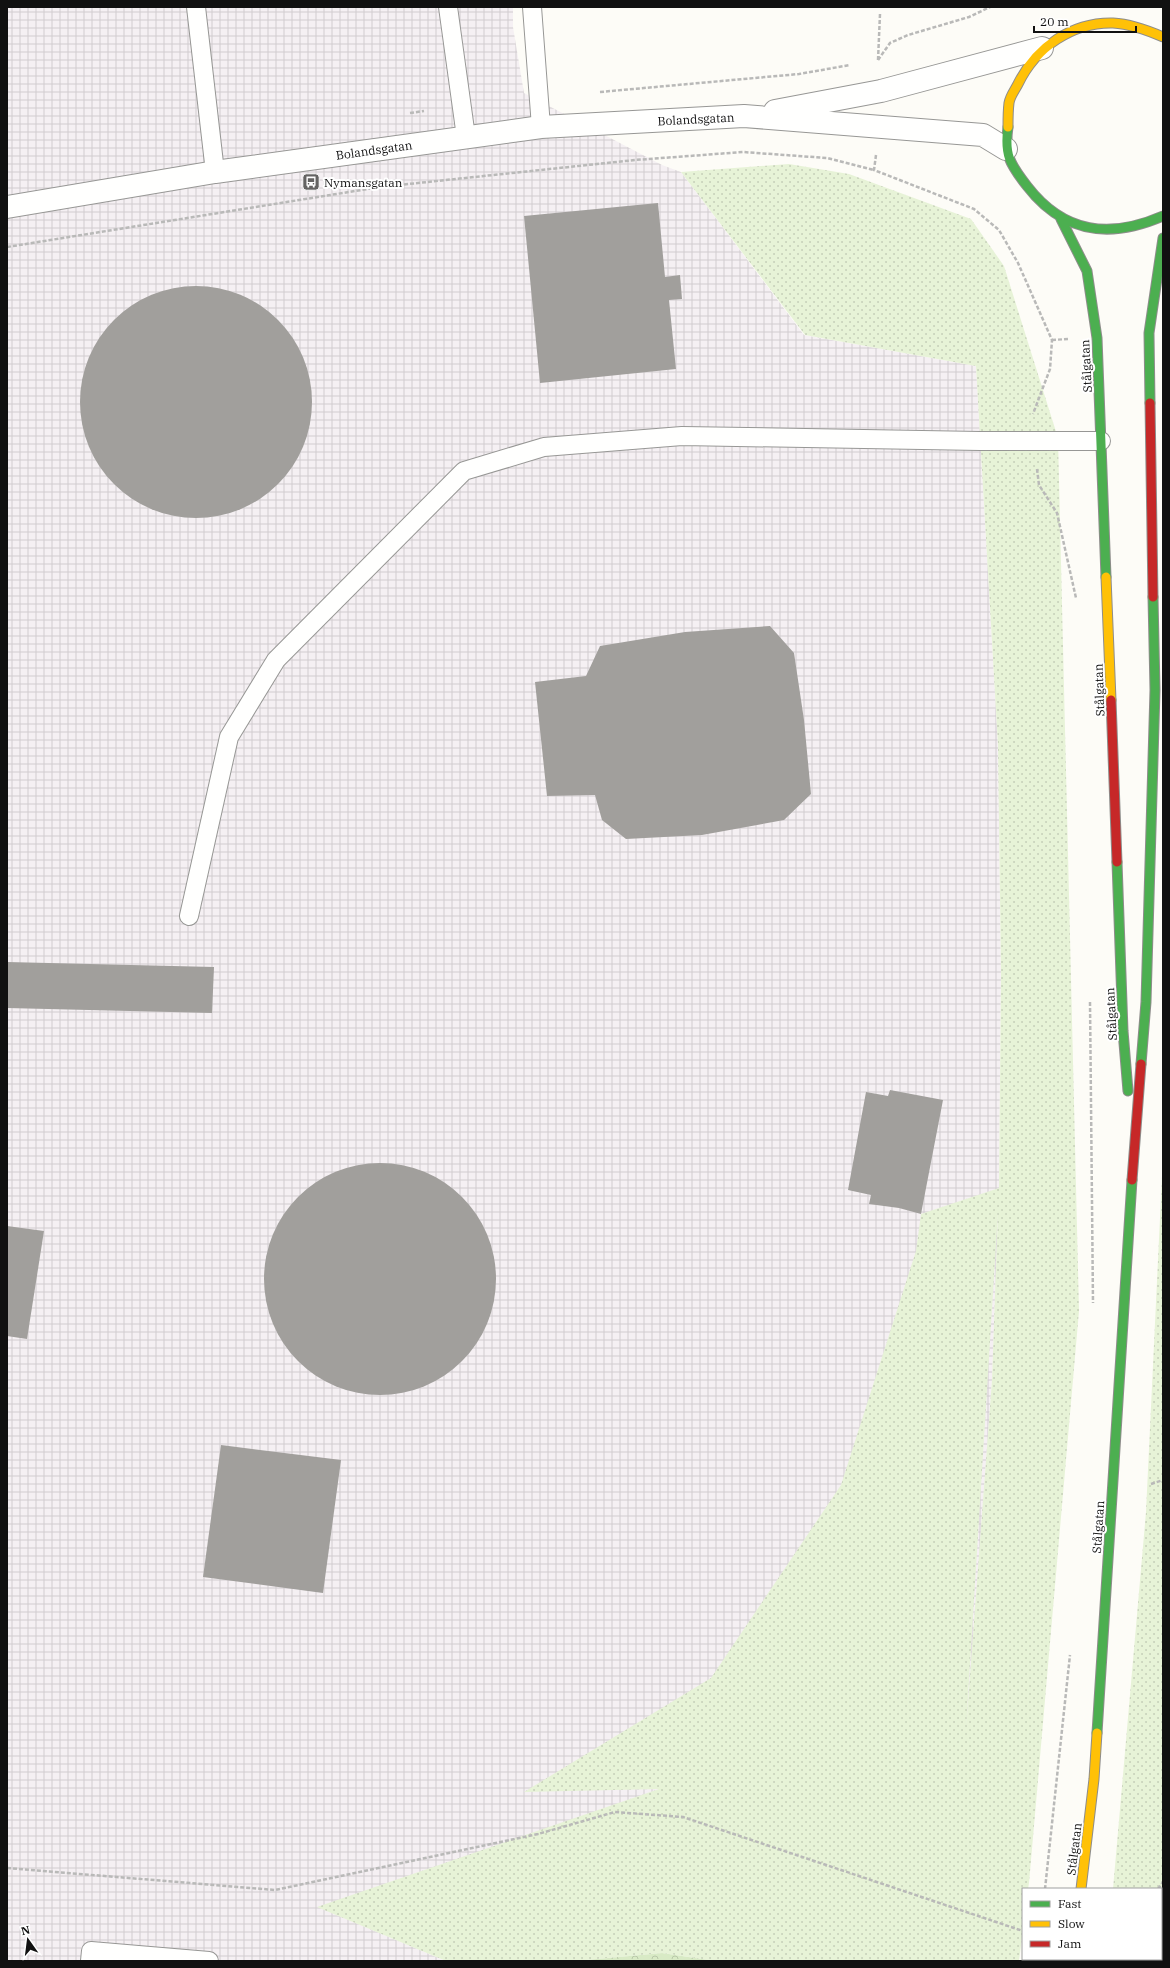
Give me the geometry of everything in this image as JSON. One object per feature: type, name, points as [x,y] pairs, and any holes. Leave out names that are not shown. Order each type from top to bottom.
[{"type":"main road","points":[[1083,27],[1091,17]]},
{"type":"main road","points":[[1163,37],[1138,27],[1111,23],[1083,27],[1061,35],[1042,48],[1021,73],[1009,102],[1006,149],[1015,168],[1034,198],[1061,219],[1089,229],[1118,231],[1147,225],[1163,216]]},
{"type":"main road","name":"Stålgatan","points":[[1061,219],[1087,271],[1097,338],[1123,1031],[1133,1166]]},
{"type":"main road","name":"Stålgatan","points":[[1081,1888],[1094,1778],[1133,1166],[1146,1002],[1155,690],[1149,333],[1163,238]]},
{"type":"street","name":"Bolandsgatan","points":[[744,116],[881,91],[1042,48]]},
{"type":"street","name":"Bolandsgatan","points":[[7,207],[215,172],[541,126],[744,116],[983,135],[1006,149]]},
{"type":"lane","points":[[196,7],[215,172]]},
{"type":"lane","points":[[448,7],[466,137]]},
{"type":"lane","points":[[532,7],[541,126]]},
{"type":"lane","points":[[189,916],[229,737],[272,666],[276,660],[464,470],[544,448],[682,436],[1101,441]]},
{"type":"lane","points":[[90,1961],[91,1951],[209,1961]]},
{"type":"path","points":[[878,60],[890,43],[908,35],[969,17],[990,7]]},
{"type":"path","points":[[880,14],[878,60],[881,91]]},
{"type":"path","points":[[874,170],[880,126]]},
{"type":"path","points":[[7,247],[380,187],[635,160],[743,152],[828,158],[874,170],[974,209],[999,230],[1018,263],[1052,340],[1050,369],[1032,416],[1034,441],[1039,486],[1057,513],[1077,604]]},
{"type":"path","points":[[1090,1000],[1093,1307]]},
{"type":"path","points":[[1151,1484],[1163,1480]]},
{"type":"path","points":[[1045,1888],[1071,1648]]},
{"type":"path","points":[[7,1868],[275,1890],[538,1834],[615,1812],[683,1817],[1022,1931]]},
{"type":"shaded area","points":[[7,7],[513,7],[513,27],[524,93],[662,165],[681,172],[804,335],[976,366],[998,745],[1001,975],[999,1188],[992,1380],[963,1780],[318,1907],[446,1961],[7,1961]]},
{"type":"green space","points":[[789,164],[849,174],[971,219],[1004,266],[1058,438],[1079,1311],[1029,1883],[1028,1888],[1022,1888],[1022,1938],[1019,1961],[715,1961],[662,1953],[575,1961],[446,1961],[317,1907],[659,1789],[524,1792],[711,1678],[841,1485],[916,1251],[921,1214],[999,1188],[1001,975],[998,745],[976,366],[805,335],[681,172]],"holes":[[[998,1212],[992,1380],[966,1729]]]},
{"type":"green space","points":[[1163,1155],[1163,1961],[1107,1961],[1162,1960],[1162,1888],[1113,1888],[1146,1512]]},
{"type":"green space","points":[[662,1953],[715,1961],[575,1961]]},
{"type":"building","points":[[658,203],[665,277],[680,275],[682,299],[669,300],[676,369],[540,383],[524,216]]},
{"type":"building","points":[[196,286],[219,288],[251,300],[270,312],[286,328],[298,347],[307,368],[310,379],[312,402],[310,425],[298,457],[286,476],[270,492],[251,504],[230,513],[219,516],[196,518],[173,516],[141,504],[122,492],[106,476],[94,457],[85,436],[82,425],[80,402],[82,379],[94,347],[106,328],[122,312],[141,300],[162,291],[173,288]]},
{"type":"building","points":[[770,626],[794,653],[804,720],[811,794],[784,820],[702,835],[626,839],[602,820],[595,795],[547,796],[535,682],[586,676],[600,646],[685,632]]},
{"type":"building","points":[[7,962],[214,967],[212,1013],[7,1008]]},
{"type":"building","points":[[890,1090],[943,1100],[921,1214],[899,1208],[869,1204],[871,1195],[848,1190],[866,1092],[888,1096]]},
{"type":"building","points":[[380,1163],[403,1165],[424,1172],[435,1177],[462,1197],[482,1224],[487,1235],[494,1256],[496,1279],[494,1302],[487,1323],[482,1334],[462,1361],[435,1381],[424,1386],[403,1393],[380,1395],[357,1393],[336,1386],[325,1381],[298,1361],[278,1334],[273,1323],[266,1302],[264,1279],[266,1256],[273,1235],[278,1224],[298,1197],[325,1177],[336,1172],[357,1165]]},
{"type":"building","points":[[7,1226],[44,1231],[27,1339],[7,1336]]},
{"type":"building","points":[[221,1445],[341,1460],[323,1593],[203,1577]]},
{"type":"traffic: fast","points":[[1008,127],[1007,145],[1012,165],[1041,202],[1056,214],[1072,223],[1089,228],[1106,229],[1125,228],[1163,216]]},
{"type":"traffic: fast","points":[[1061,219],[1087,271],[1097,338],[1106,577]]},
{"type":"traffic: fast","points":[[1150,403],[1149,333],[1163,238]]},
{"type":"traffic: fast","points":[[1141,1064],[1146,1002],[1155,690],[1153,597]]},
{"type":"traffic: fast","points":[[1117,862],[1123,1031],[1128,1091]]},
{"type":"traffic: fast","points":[[1097,1733],[1132,1180]]},
{"type":"traffic: slow","points":[[1008,127],[1010,98],[1035,59],[1045,48],[1057,39],[1083,27],[1113,23],[1139,28],[1163,37]]},
{"type":"traffic: slow","points":[[1106,577],[1111,700]]},
{"type":"traffic: slow","points":[[1081,1888],[1094,1779],[1097,1733]]},
{"type":"traffic: jam","points":[[1150,403],[1153,597]]},
{"type":"traffic: jam","points":[[1111,700],[1117,862]]},
{"type":"traffic: jam","points":[[1132,1180],[1141,1064]]},
{"type":"place","name":"Nymansgatan","points":[[311,182]]}]
